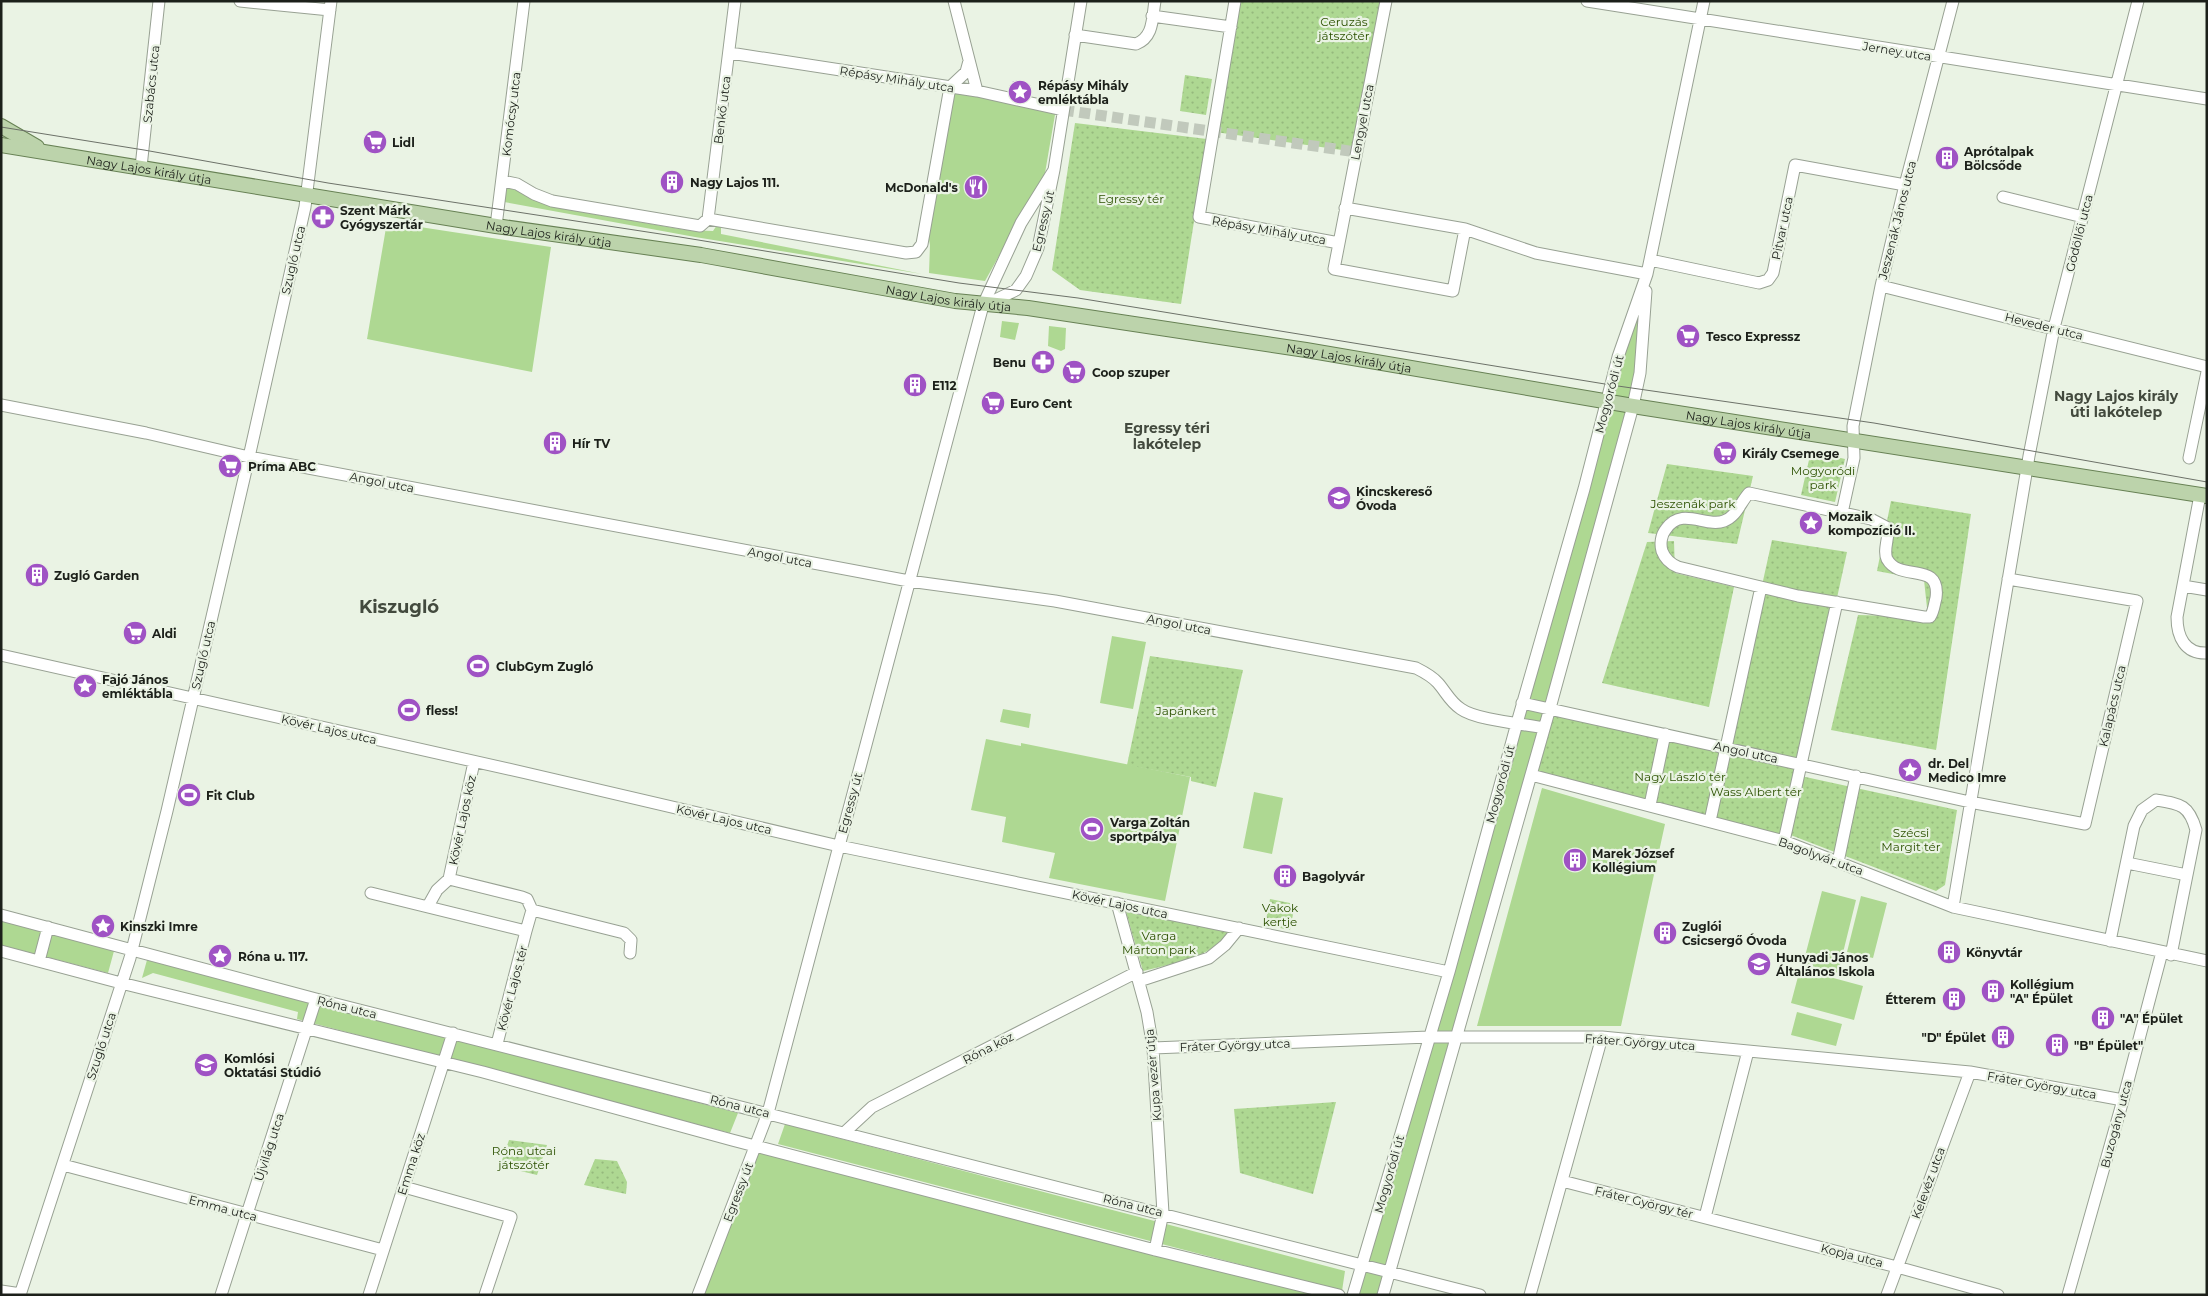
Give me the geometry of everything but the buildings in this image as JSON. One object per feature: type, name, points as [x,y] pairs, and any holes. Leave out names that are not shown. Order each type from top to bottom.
[{"type":"main road","name":"Nagy Lajos király útja","points":[[1,126],[45,151]]},
{"type":"main road","name":"Nagy Lajos király útja","points":[[1,145],[496,226],[701,255],[983,305],[1028,308],[1306,350],[1607,402],[2028,466],[2203,495]]},
{"type":"street","name":"Szabács utca","points":[[141,167],[159,1]]},
{"type":"street","points":[[240,1],[331,6]]},
{"type":"street","name":"Komócsy utca","points":[[496,226],[524,1]]},
{"type":"street","name":"Benkő utca","points":[[708,219],[735,1]]},
{"type":"street","points":[[954,1],[977,91]]},
{"type":"street","name":"Egressy út","points":[[983,305],[998,300],[1016,290],[1034,260],[1054,170],[1081,1]]},
{"type":"street","points":[[1075,35],[1136,44],[1149,37],[1155,1]]},
{"type":"street","points":[[1152,16],[1231,27],[1235,1]]},
{"type":"street","name":"Lengyel utca","points":[[1338,243],[1386,1]]},
{"type":"street","name":"Jerney utca","points":[[1588,1],[1939,58],[2116,83],[2207,99]]},
{"type":"street","name":"Mogyoródi út","points":[[1353,1295],[1449,972],[1618,357],[1647,274],[1704,1]]},
{"type":"street","name":"Jeszenák János utca","points":[[1854,441],[1853,426],[1881,286],[1953,1]]},
{"type":"street","name":"Gödöllői utca","points":[[2028,466],[2054,328],[2138,1]]},
{"type":"street","name":"Szugló utca","points":[[20,1294],[132,950],[193,699],[307,195],[331,6]]},
{"type":"street","name":"Répásy Mihály utca","points":[[1231,27],[1215,132],[1199,218],[1338,243]]},
{"type":"street","name":"Répásy Mihály utca","points":[[730,53],[977,91],[1063,110]]},
{"type":"street","points":[[502,182],[517,184],[534,194],[552,200],[700,226],[708,219],[911,253],[920,249],[922,244],[950,87],[966,72],[969,61]]},
{"type":"street","name":"Pitvar utca","points":[[1650,260],[1759,283],[1768,280],[1773,272],[1795,165],[1905,185]]},
{"type":"street","name":"Egressy út","points":[[698,1295],[768,1112],[983,305],[1021,224],[1054,170]]},
{"type":"street","points":[[2003,197],[2084,217]]},
{"type":"street","points":[[1345,208],[1465,229],[1536,253],[1647,274]]},
{"type":"street","points":[[1021,224],[1026,218],[1033,216],[1040,219],[1042,227]]},
{"type":"street","points":[[1338,243],[1334,269],[1453,291],[1465,229]]},
{"type":"street","name":"Mogyoródi út","points":[[1383,1295],[1550,708],[1633,406],[1640,372],[1647,274]]},
{"type":"street","name":"Heveder utca","points":[[1881,286],[2207,367]]},
{"type":"street","points":[[2189,458],[2202,412],[2207,372]]},
{"type":"street","name":"Angol utca","points":[[1,405],[146,433],[249,457],[909,581],[1055,601],[1416,668],[1429,674],[1438,682],[1452,703],[1463,711],[1474,716],[1544,728]]},
{"type":"street","points":[[1842,513],[1854,458],[1854,441]]},
{"type":"street","points":[[1952,907],[2028,466]]},
{"type":"street","points":[[1749,493],[1842,513],[1871,518],[1888,528],[1886,555],[1891,564],[1906,571],[1930,576],[1935,581],[1937,587],[1934,611],[1930,617],[1761,587],[1673,564],[1662,552],[1662,534],[1668,526],[1685,518],[1722,522],[1734,516],[1741,501],[1749,493]]},
{"type":"street","name":"Nagy Lajos király útja","points":[[2203,495],[2177,617],[2180,638],[2186,648],[2199,654],[2207,653]]},
{"type":"street","name":"Kalapács utca","points":[[1970,802],[2084,824],[2136,601],[2008,579]]},
{"type":"street","points":[[2183,586],[2207,590]]},
{"type":"street","points":[[1710,822],[1761,587]]},
{"type":"street","points":[[1784,841],[1837,602]]},
{"type":"street","name":"Kövér Lajos utca","points":[[1,655],[839,846],[1449,972]]},
{"type":"street","name":"Angol utca","points":[[1522,703],[1970,802]]},
{"type":"street","points":[[1650,805],[1665,734]]},
{"type":"street","name":"Kövér Lajos köz","points":[[449,879],[474,762]]},
{"type":"street","name":"Bagolyvár utca","points":[[1531,775],[1784,841],[1952,907],[2207,961]]},
{"type":"street","points":[[1838,862],[1856,776]]},
{"type":"street","points":[[2110,941],[2134,826],[2142,810],[2156,800],[2179,803],[2191,814],[2196,830],[2167,954]]},
{"type":"street","points":[[2126,863],[2187,875]]},
{"type":"street","points":[[428,906],[437,890],[449,879],[522,897],[527,899],[532,910],[624,933],[631,940],[630,953]]},
{"type":"street","name":"Kövér Lajos tér","points":[[372,892],[526,931]]},
{"type":"street","name":"Kupa vezér útja","points":[[1117,903],[1147,1012],[1152,1048],[1163,1213],[1155,1250]]},
{"type":"street","name":"Kövér Lajos tér","points":[[497,1044],[532,910]]},
{"type":"street","name":"Róna utca","points":[[1,915],[316,999],[768,1112],[1480,1295]]},
{"type":"street","points":[[39,961],[48,927]]},
{"type":"street","name":"Róna köz","points":[[845,1132],[872,1106],[1138,977],[1209,958],[1225,945],[1239,928]]},
{"type":"street","points":[[1,951],[121,983],[443,1063],[1155,1250],[1339,1295]]},
{"type":"street","name":"Buzogány utca","points":[[2068,1295],[2123,1100],[2128,1059],[2167,954]]},
{"type":"street","name":"Újvilág utca","points":[[221,1295],[316,999]]},
{"type":"street","name":"Emma köz","points":[[368,1295],[453,1033]]},
{"type":"street","name":"Fráter György utca","points":[[1152,1048],[1429,1037],[1602,1037],[1970,1072],[2123,1100]]},
{"type":"street","points":[[1530,1295],[1602,1037]]},
{"type":"street","name":"Fráter György tér","points":[[1562,1181],[1705,1218],[1748,1051]]},
{"type":"street","name":"Kelevéz utca","points":[[1887,1295],[1970,1072]]},
{"type":"street","name":"Emma utca","points":[[63,1165],[383,1250]]},
{"type":"street","points":[[404,1187],[511,1217],[485,1295]]},
{"type":"street","name":"Kopja utca","points":[[1705,1218],[1998,1295]]},
{"type":"street","points":[[1,1291],[20,1294]]},
{"type":"green space","name":"Ceruzás játszótér","points":[[1236,1],[1386,1],[1356,152],[1215,132]]},
{"type":"green space","points":[[1185,75],[1212,79],[1206,115],[1180,111]]},
{"type":"green space","points":[[950,87],[1057,103],[1045,173],[985,281],[929,273],[930,245],[926,223]]},
{"type":"green space","name":"Egressy tér","points":[[1075,123],[1207,139],[1181,304],[1080,290],[1052,270]]},
{"type":"green space","points":[[507,188],[522,191],[529,198],[558,208],[686,230],[713,231],[717,225],[721,225],[721,234],[922,274],[695,237],[504,202]]},
{"type":"green space","points":[[387,222],[551,247],[532,372],[367,339]]},
{"type":"green space","points":[[1647,274],[1640,373],[1383,1295],[1353,1295]]},
{"type":"green space","points":[[1002,321],[1019,323],[1015,340],[1000,337]]},
{"type":"green space","points":[[1049,326],[1066,328],[1065,349],[1061,351],[1048,346]]},
{"type":"green space","name":"Mogyoródi park","points":[[1811,451],[1845,459],[1835,502],[1801,495]]},
{"type":"green space","name":"Jeszenák park","points":[[1667,464],[1753,476],[1737,544],[1648,533]]},
{"type":"green space","points":[[1891,501],[1971,514],[1936,750],[1831,730],[1858,615],[1928,617],[1924,580],[1877,571]]},
{"type":"green space","name":"Wass Albert tér","points":[[1772,540],[1847,552],[1784,841],[1710,821]]},
{"type":"green space","points":[[1674,541],[1675,573],[1734,587],[1709,707],[1602,683],[1647,542]]},
{"type":"green space","points":[[1112,636],[1146,642],[1133,709],[1100,703]]},
{"type":"green space","name":"Japánkert","points":[[1150,656],[1243,670],[1216,787],[1191,781],[1191,777],[1127,765]]},
{"type":"green space","points":[[1003,709],[1031,714],[1029,728],[1000,722]]},
{"type":"green space","name":"Nagy László tér","points":[[1553,712],[1722,750],[1707,819],[1537,772]]},
{"type":"green space","name":"Varga Zoltán sportpálya","points":[[986,739],[1021,746],[1021,743],[1190,777],[1165,901],[1049,878],[1055,853],[1002,842],[1006,817],[971,810]]},
{"type":"green space","name":"Szécsi Margit tér","points":[[1801,776],[1957,810],[1945,885],[1936,891],[1788,834]]},
{"type":"green space","points":[[1542,788],[1665,824],[1621,1026],[1477,1026]]},
{"type":"green space","points":[[1254,792],[1283,798],[1272,854],[1243,848]]},
{"type":"green space","points":[[1822,891],[1856,900],[1838,973],[1803,964]]},
{"type":"green space","points":[[1861,896],[1887,903],[1873,958],[1847,952]]},
{"type":"green space","name":"Vakok kertje","points":[[1270,899],[1295,904],[1290,930],[1265,925]]},
{"type":"green space","name":"Varga Márton park","points":[[1126,912],[1230,931],[1221,941],[1202,954],[1191,959],[1143,971]]},
{"type":"green space","points":[[1,921],[114,951],[108,973],[1,945]]},
{"type":"green space","points":[[147,960],[738,1113],[730,1133],[297,1019],[298,1012],[153,973],[142,978]]},
{"type":"green space","points":[[1800,969],[1863,986],[1854,1020],[1791,1003]]},
{"type":"green space","points":[[1797,1012],[1842,1024],[1836,1046],[1791,1035]]},
{"type":"green space","points":[[1336,1102],[1313,1194],[1240,1173],[1234,1109]]},
{"type":"green space","points":[[785,1124],[1345,1271],[1342,1291],[778,1144]]},
{"type":"green space","name":"Róna utcai játszótér","points":[[509,1140],[547,1145],[537,1175],[500,1166]]},
{"type":"green space","points":[[755,1146],[1339,1295],[698,1295]]},
{"type":"green space","points":[[595,1159],[617,1161],[627,1182],[626,1194],[584,1185]]},
{"type":"tunnel","points":[[1063,110],[1356,152]]},
{"type":"tram line","points":[[1,127],[328,183],[680,237],[959,283],[1078,298],[1611,385],[1874,423],[2207,482]]},
{"type":"place","name":"Répásy Mihály emléktábla","points":[[1020,92]]},
{"type":"place","name":"Lidl","points":[[375,142]]},
{"type":"place","name":"Aprótalpak Bölcsőde","points":[[1947,158]]},
{"type":"place","name":"Nagy Lajos 111.","points":[[672,182]]},
{"type":"place","name":"McDonald's","points":[[976,187]]},
{"type":"place","name":"Szent Márk Gyógyszertár","points":[[323,217]]},
{"type":"place","name":"Tesco Expressz","points":[[1688,336]]},
{"type":"place","name":"Benu","points":[[1043,362]]},
{"type":"place","name":"Coop szuper","points":[[1074,372]]},
{"type":"place","name":"E112","points":[[915,385]]},
{"type":"place","name":"Euro Cent","points":[[993,403]]},
{"type":"place","name":"Hír TV","points":[[555,443]]},
{"type":"place","name":"Király Csemege","points":[[1725,453]]},
{"type":"place","name":"Príma ABC","points":[[230,466]]},
{"type":"place","name":"Kincskereső Óvoda","points":[[1339,498]]},
{"type":"place","name":"Mozaik kompozíció II.","points":[[1811,523]]},
{"type":"place","name":"Zugló Garden","points":[[37,575]]},
{"type":"place","name":"Aldi","points":[[135,633]]},
{"type":"place","name":"ClubGym Zugló","points":[[478,666]]},
{"type":"place","name":"Fajó János emléktábla","points":[[85,686]]},
{"type":"place","name":"fless!","points":[[409,710]]},
{"type":"place","name":"dr. Del Medico Imre","points":[[1910,770]]},
{"type":"place","name":"Fit Club","points":[[189,795]]},
{"type":"place","name":"Varga Zoltán sportpálya","points":[[1092,829]]},
{"type":"place","name":"Marek József Kollégium","points":[[1575,860]]},
{"type":"place","name":"Bagolyvár","points":[[1285,876]]},
{"type":"place","name":"Kinszki Imre","points":[[103,926]]},
{"type":"place","name":"Zuglói Csicsergő Óvoda","points":[[1665,933]]},
{"type":"place","name":"Könyvtár","points":[[1949,952]]},
{"type":"place","name":"Róna u. 117.","points":[[220,956]]},
{"type":"place","name":"Hunyadi János Általános Iskola","points":[[1759,964]]},
{"type":"place","name":"Kollégium \"A\" Épület","points":[[1993,991]]},
{"type":"place","name":"Étterem","points":[[1954,999]]},
{"type":"place","name":"\"A\" Épület","points":[[2103,1018]]},
{"type":"place","name":"\"D\" Épület","points":[[2003,1037]]},
{"type":"place","name":"\"B\" Épület\"","points":[[2057,1045]]},
{"type":"place","name":"Komlósi Oktatási Stúdió","points":[[206,1065]]},
{"type":"district","name":"Nagy Lajos király úti lakótelep","points":[[2116,404]]},
{"type":"district","name":"Egressy téri lakótelep","points":[[1167,436]]},
{"type":"district","name":"Kiszugló","points":[[399,607]]}]
